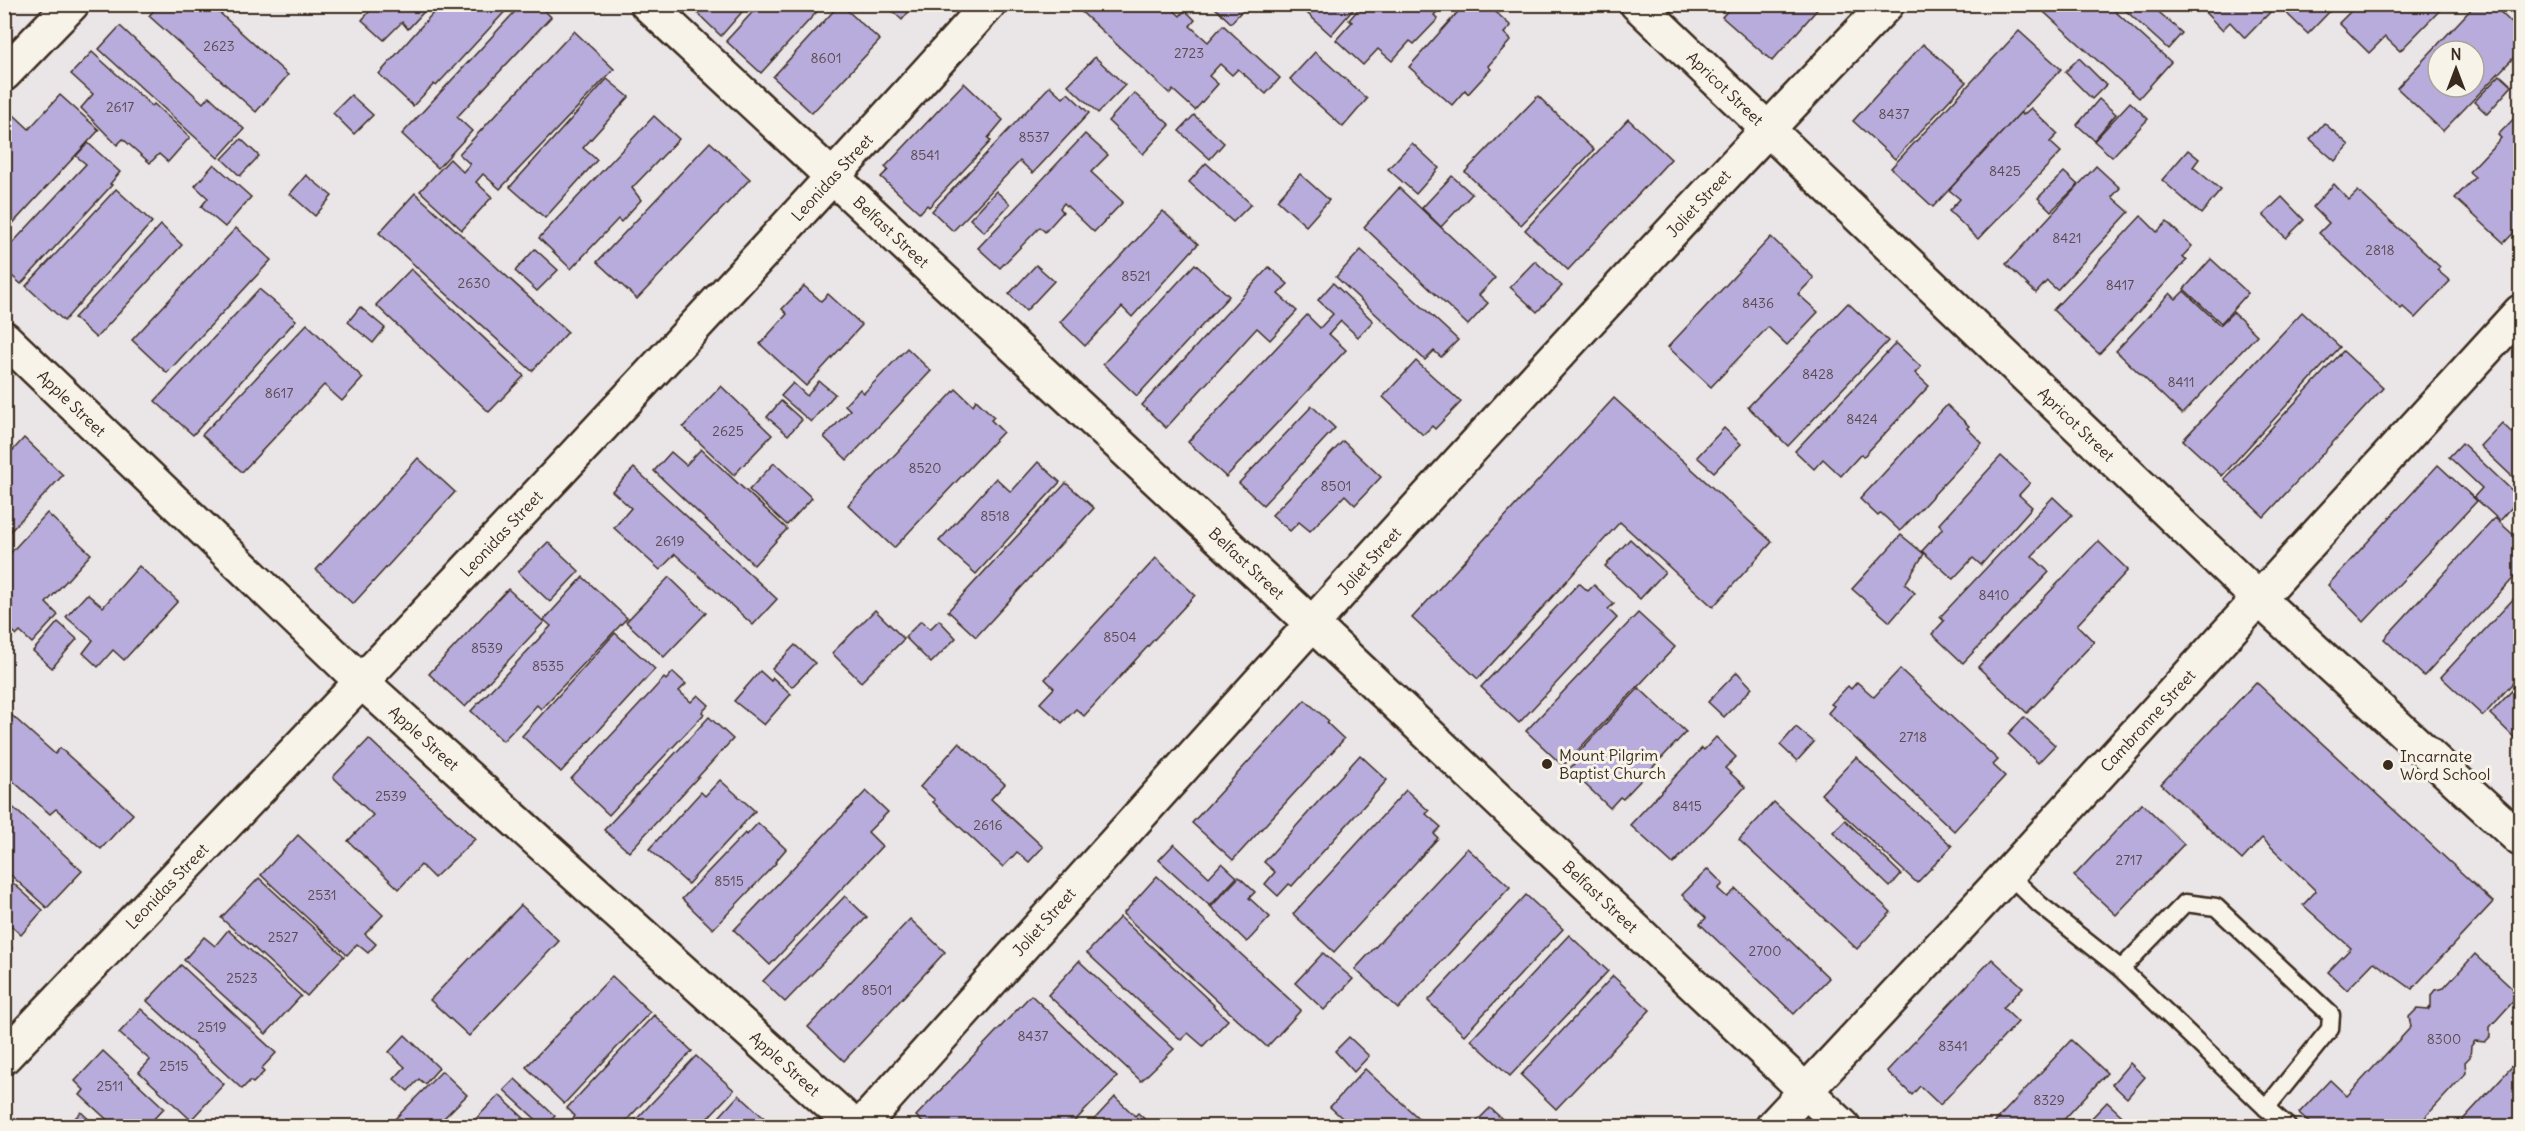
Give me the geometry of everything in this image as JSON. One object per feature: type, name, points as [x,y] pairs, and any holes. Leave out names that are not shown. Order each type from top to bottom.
[{"type":"street","points":[[4,74],[72,4]]},
{"type":"street","name":"Belfast Street","points":[[647,4],[1312,624],[1843,1126]]},
{"type":"street","name":"Leonidas Street","points":[[4,1057],[362,681],[834,177],[989,4]]},
{"type":"street","name":"Apricot Street","points":[[1637,4],[2259,599],[2520,839]]},
{"type":"street","name":"Joliet Street","points":[[861,1126],[1312,624],[1769,128],[1887,4]]},
{"type":"street","name":"Cambronne Street","points":[[1773,1126],[2008,874],[2520,312]]},
{"type":"street","name":"Apple Street","points":[[4,338],[362,681],[854,1126]]},
{"type":"lane","points":[[2008,874],[2039,904],[2121,969],[2287,1126]]},
{"type":"lane","points":[[2121,969],[2185,903],[2216,908],[2331,1015],[2330,1029],[2266,1108]]},
{"type":"building","points":[[159,4],[210,4],[288,75],[256,112],[149,16]]},
{"type":"building","points":[[376,4],[431,4],[408,29],[402,22],[384,40],[362,20]]},
{"type":"building","points":[[441,4],[512,4],[436,86],[434,84],[413,106],[379,74]]},
{"type":"building","points":[[522,4],[538,4],[551,17],[457,117],[472,131],[438,168],[402,134]]},
{"type":"building","points":[[688,4],[749,4],[721,36]]},
{"type":"building","points":[[760,4],[824,4],[761,73],[726,41]]},
{"type":"building","points":[[840,4],[880,40],[812,113],[773,77]]},
{"type":"building","points":[[885,4],[915,4],[902,20]]},
{"type":"building","points":[[1073,4],[1167,4],[1180,16],[1185,10],[1195,20],[1190,26],[1208,42],[1223,25],[1280,78],[1266,94],[1238,69],[1232,75],[1220,64],[1209,76],[1218,84],[1195,110],[1173,90],[1170,94]]},
{"type":"building","points":[[1211,4],[1248,4],[1231,23]]},
{"type":"building","points":[[1297,4],[1358,4],[1331,35]]},
{"type":"building","points":[[1363,4],[1444,4],[1434,15],[1438,19],[1414,44],[1410,41],[1392,61],[1378,49],[1363,65],[1336,40],[1352,22],[1349,20]]},
{"type":"building","points":[[1465,4],[1487,4],[1511,26],[1504,33],[1511,40],[1488,66],[1491,69],[1468,94],[1465,90],[1452,105],[1409,67]]},
{"type":"building","points":[[1734,4],[1822,4],[1772,61],[1722,17]]},
{"type":"building","points":[[2035,4],[2107,4],[2171,62],[2139,98]]},
{"type":"building","points":[[2130,4],[2150,4],[2182,33],[2168,49],[2125,10]]},
{"type":"building","points":[[2197,4],[2275,4],[2276,6],[2245,38],[2230,22],[2222,30]]},
{"type":"building","points":[[2280,4],[2341,4],[2336,10],[2333,8],[2308,34],[2279,6]]},
{"type":"building","points":[[2358,4],[2446,4],[2400,51],[2385,37],[2369,53],[2339,23]]},
{"type":"building","points":[[2476,4],[2492,4],[2520,31],[2520,51],[2486,86],[2486,39],[2443,39]]},
{"type":"building","points":[[120,26],[203,103],[209,96],[244,129],[218,158],[99,49]]},
{"type":"building","points":[[574,31],[614,69],[500,189],[483,174],[476,182],[492,197],[462,230],[420,191],[450,159],[463,172],[470,164],[459,154]]},
{"type":"building","points":[[2019,31],[2061,69],[1933,207],[1891,168]]},
{"type":"building","points":[[1923,44],[1966,82],[1895,159],[1853,121]]},
{"type":"building","points":[[92,52],[190,137],[168,162],[159,154],[150,163],[123,139],[117,145],[81,108],[93,94],[71,74]]},
{"type":"building","points":[[1315,52],[1367,99],[1343,127],[1290,79]]},
{"type":"building","points":[[1095,57],[1125,85],[1098,113],[1068,85]]},
{"type":"building","points":[[2426,57],[2426,99],[2474,99],[2443,131],[2397,88]]},
{"type":"building","points":[[2079,58],[2106,85],[2092,99],[2065,72]]},
{"type":"building","points":[[2500,75],[2512,86],[2487,114],[2474,102],[2477,99],[2486,99],[2486,90]]},
{"type":"building","points":[[607,79],[629,97],[583,148],[597,160],[545,218],[510,187]]},
{"type":"building","points":[[964,83],[1003,120],[988,138],[991,141],[929,207],[927,205],[920,213],[881,177],[888,170],[885,167]]},
{"type":"building","points":[[1050,86],[1063,98],[1068,93],[1089,113],[1033,173],[1020,161],[953,231],[932,211]]},
{"type":"building","points":[[1134,93],[1170,125],[1143,154],[1108,121]]},
{"type":"building","points":[[60,95],[99,130],[4,233],[4,126],[14,115],[29,129]]},
{"type":"building","points":[[351,95],[373,115],[354,134],[333,113]]},
{"type":"building","points":[[1538,96],[1594,150],[1521,225],[1465,172]]},
{"type":"building","points":[[2099,99],[2116,114],[2094,140],[2077,125]]},
{"type":"building","points":[[2130,102],[2148,119],[2112,157],[2094,141]]},
{"type":"building","points":[[2031,108],[2058,134],[2050,142],[2061,152],[1978,239],[1949,211],[1960,199],[1949,190],[2020,113],[2023,115]]},
{"type":"building","points":[[2520,112],[2520,226],[2504,243],[2455,198],[2475,177],[2469,172],[2501,138],[2498,135]]},
{"type":"building","points":[[1194,115],[1224,143],[1210,159],[1179,131]]},
{"type":"building","points":[[654,116],[679,139],[632,188],[641,200],[621,222],[618,219],[571,269],[539,238]]},
{"type":"building","points":[[1628,119],[1671,159],[1568,270],[1525,230]]},
{"type":"building","points":[[2324,123],[2349,145],[2335,161],[2310,139]]},
{"type":"building","points":[[1085,134],[1108,155],[1091,172],[1123,202],[1094,232],[1064,203],[1060,208],[1063,212],[1045,232],[1040,227],[1000,268],[978,248]]},
{"type":"building","points":[[241,139],[259,156],[240,176],[222,159]]},
{"type":"building","points":[[710,142],[750,179],[637,299],[597,262]]},
{"type":"building","points":[[88,143],[120,172],[110,184],[112,185],[21,284],[4,269],[4,252],[86,164],[76,156]]},
{"type":"building","points":[[1412,143],[1439,168],[1416,194],[1388,169]]},
{"type":"building","points":[[2188,150],[2199,159],[2193,167],[2221,190],[2201,214],[2162,180]]},
{"type":"building","points":[[1206,163],[1251,204],[1233,222],[1189,182]]},
{"type":"building","points":[[214,164],[251,197],[225,227],[201,207],[208,198],[195,186]]},
{"type":"building","points":[[2096,166],[2120,188],[2112,197],[2129,212],[2057,290],[2047,281],[2036,293],[2006,264]]},
{"type":"building","points":[[2064,172],[2078,185],[2051,211],[2038,198]]},
{"type":"building","points":[[1300,174],[1329,200],[1306,226],[1277,200]]},
{"type":"building","points":[[306,175],[332,196],[315,216],[290,194]]},
{"type":"building","points":[[1452,176],[1472,194],[1441,227],[1422,208]]},
{"type":"building","points":[[2334,184],[2349,200],[2358,191],[2440,267],[2437,270],[2450,281],[2415,318],[2403,307],[2401,309],[2319,233],[2329,223],[2313,207]]},
{"type":"building","points":[[1399,188],[1495,278],[1479,295],[1488,303],[1468,325],[1364,227]]},
{"type":"building","points":[[116,189],[152,222],[64,321],[26,286]]},
{"type":"building","points":[[996,191],[1010,204],[984,232],[970,219]]},
{"type":"building","points":[[415,193],[568,332],[532,371],[379,233]]},
{"type":"building","points":[[2282,197],[2304,220],[2286,238],[2263,215]]},
{"type":"building","points":[[1163,211],[1198,244],[1132,317],[1122,307],[1085,346],[1060,322]]},
{"type":"building","points":[[2141,216],[2157,232],[2167,222],[2192,246],[2182,257],[2187,260],[2099,354],[2053,310]]},
{"type":"building","points":[[161,225],[182,245],[96,338],[74,318]]},
{"type":"building","points":[[236,228],[271,260],[167,373],[132,340]]},
{"type":"building","points":[[1771,237],[1814,278],[1798,294],[1818,312],[1787,345],[1768,327],[1711,387],[1668,347]]},
{"type":"building","points":[[535,249],[558,270],[537,291],[515,271]]},
{"type":"building","points":[[1361,250],[1458,340],[1441,357],[1434,351],[1425,360],[1336,277]]},
{"type":"building","points":[[2211,259],[2248,293],[2221,323],[2184,289]]},
{"type":"building","points":[[1535,261],[1562,286],[1537,312],[1510,287]]},
{"type":"building","points":[[1195,264],[1229,296],[1137,396],[1103,364]]},
{"type":"building","points":[[1036,265],[1054,281],[1026,311],[1009,294]]},
{"type":"building","points":[[1269,267],[1288,284],[1278,294],[1297,311],[1270,340],[1257,328],[1166,428],[1142,405]]},
{"type":"building","points":[[411,269],[524,376],[489,412],[376,305]]},
{"type":"building","points":[[1333,283],[1373,321],[1358,337],[1341,321],[1329,334],[1346,350],[1226,477],[1188,442],[1307,315],[1320,328],[1333,314],[1318,300]]},
{"type":"building","points":[[804,286],[821,301],[828,294],[862,325],[806,386],[760,344],[787,314],[782,309]]},
{"type":"building","points":[[259,289],[296,320],[193,435],[155,401]]},
{"type":"building","points":[[2184,291],[2220,325],[2233,312],[2257,335],[2182,414],[2116,351],[2170,293],[2176,299]]},
{"type":"building","points":[[1848,303],[1888,341],[1788,446],[1748,407]]},
{"type":"building","points":[[360,307],[385,328],[373,343],[348,322]]},
{"type":"building","points":[[2302,312],[2340,347],[2222,476],[2183,440]]},
{"type":"building","points":[[307,324],[363,378],[342,401],[324,385],[242,472],[202,435]]},
{"type":"building","points":[[1896,343],[1921,367],[1915,373],[1929,386],[1863,457],[1861,454],[1841,476],[1823,459],[1814,469],[1795,451]]},
{"type":"building","points":[[907,348],[931,371],[847,460],[824,437],[850,410],[845,405],[860,389],[864,393]]},
{"type":"building","points":[[2343,351],[2383,388],[2264,517],[2224,479]]},
{"type":"building","points":[[1416,361],[1461,402],[1435,429],[1432,426],[1423,435],[1383,397]]},
{"type":"building","points":[[819,381],[835,394],[811,422],[781,396],[793,383],[807,396]]},
{"type":"building","points":[[721,386],[772,435],[734,475],[683,427]]},
{"type":"building","points":[[956,389],[973,405],[976,400],[994,417],[991,420],[1003,432],[894,548],[848,505]]},
{"type":"building","points":[[1614,398],[1772,542],[1713,607],[1620,522],[1478,679],[1412,618]]},
{"type":"building","points":[[781,401],[802,420],[788,435],[767,417]]},
{"type":"building","points":[[1947,405],[1969,426],[1967,428],[1982,443],[1900,531],[1881,513],[1878,516],[1860,499]]},
{"type":"building","points":[[1312,406],[1335,428],[1263,505],[1239,483]]},
{"type":"building","points":[[2502,423],[2512,433],[2520,424],[2520,484],[2480,446]]},
{"type":"building","points":[[1724,428],[1741,444],[1714,472],[1697,457]]},
{"type":"building","points":[[24,438],[63,475],[4,538],[4,460]]},
{"type":"building","points":[[1343,441],[1381,477],[1355,505],[1345,495],[1310,531],[1299,522],[1290,531],[1272,515]]},
{"type":"building","points":[[2462,443],[2520,498],[2500,521],[2474,497],[2482,488],[2449,457]]},
{"type":"building","points":[[701,449],[787,529],[754,565],[654,471],[671,452],[686,465]]},
{"type":"building","points":[[2001,456],[2030,483],[2019,495],[2032,507],[1981,565],[1973,558],[1953,579],[1922,551],[1943,528],[1939,524]]},
{"type":"building","points":[[418,458],[455,492],[353,604],[316,570]]},
{"type":"building","points":[[1038,462],[1060,482],[976,574],[939,541],[996,478],[1011,492]]},
{"type":"building","points":[[774,463],[812,498],[787,525],[749,490]]},
{"type":"building","points":[[2438,465],[2477,501],[2364,622],[2328,585]]},
{"type":"building","points":[[634,468],[777,599],[753,625],[675,554],[660,570],[614,528],[631,508],[612,491]]},
{"type":"building","points":[[1066,483],[1094,508],[976,637],[948,611]]},
{"type":"building","points":[[2053,497],[2072,515],[2032,556],[2049,572],[1963,663],[1932,634],[1944,621],[1940,617]]},
{"type":"building","points":[[47,513],[91,554],[46,603],[58,615],[32,643],[20,632],[17,635],[4,623],[4,560]]},
{"type":"building","points":[[2495,518],[2520,541],[2520,571],[2424,676],[2384,639]]},
{"type":"building","points":[[1901,535],[1924,554],[1905,584],[1915,593],[1890,622],[1852,589]]},
{"type":"building","points":[[1630,539],[1665,572],[1640,599],[1605,566]]},
{"type":"building","points":[[2098,541],[2128,570],[2077,625],[2094,642],[2027,713],[1978,667]]},
{"type":"building","points":[[548,542],[579,571],[550,602],[518,572]]},
{"type":"building","points":[[1156,558],[1195,595],[1084,716],[1076,709],[1062,723],[1040,703],[1054,688],[1045,679]]},
{"type":"building","points":[[139,566],[178,601],[124,660],[113,650],[98,667],[83,653],[93,640],[66,617],[87,594],[103,607]]},
{"type":"building","points":[[583,577],[627,618],[541,709],[537,705],[503,741],[471,711],[551,626],[544,620]]},
{"type":"building","points":[[669,577],[706,613],[664,657],[626,622]]},
{"type":"building","points":[[1579,583],[1588,591],[1594,585],[1614,604],[1608,609],[1617,618],[1519,723],[1481,687]]},
{"type":"building","points":[[508,589],[544,622],[465,707],[429,674]]},
{"type":"building","points":[[2517,595],[2520,598],[2520,675],[2483,716],[2441,677]]},
{"type":"building","points":[[875,610],[904,639],[861,682],[832,653]]},
{"type":"building","points":[[1638,613],[1675,647],[1563,766],[1526,731]]},
{"type":"building","points":[[939,620],[956,638],[931,663],[905,637],[921,621],[930,629]]},
{"type":"building","points":[[58,622],[77,639],[52,668],[33,651]]},
{"type":"building","points":[[615,633],[655,669],[561,772],[522,736]]},
{"type":"building","points":[[795,645],[815,663],[792,687],[772,669]]},
{"type":"building","points":[[1900,669],[1998,760],[1993,765],[2005,776],[1954,831],[1828,713],[1834,706],[1831,704],[1848,686],[1851,689],[1857,682],[1874,697]]},
{"type":"building","points":[[760,671],[771,681],[773,678],[791,694],[764,725],[734,701]]},
{"type":"building","points":[[673,672],[686,684],[679,691],[691,702],[698,695],[709,705],[702,712],[704,714],[609,815],[571,779],[664,678],[666,680]]},
{"type":"building","points":[[1737,672],[1752,688],[1724,717],[1708,702]]},
{"type":"building","points":[[2256,682],[2493,902],[2412,989],[2374,962],[2347,990],[2328,972],[2351,948],[2303,905],[2316,891],[2262,838],[2242,860],[2161,784]]},
{"type":"building","points":[[2520,682],[2520,743],[2490,714]]},
{"type":"building","points":[[1639,688],[1686,732],[1623,799],[1620,797],[1610,808],[1569,769],[1579,759],[1576,755]]},
{"type":"building","points":[[1305,700],[1329,721],[1327,723],[1344,739],[1233,860],[1192,823]]},
{"type":"building","points":[[7,711],[55,754],[60,748],[133,814],[101,849],[56,809],[50,814],[4,773],[4,714]]},
{"type":"building","points":[[709,717],[733,739],[629,852],[604,830]]},
{"type":"building","points":[[2024,717],[2055,745],[2038,763],[2008,734]]},
{"type":"building","points":[[1796,727],[1814,742],[1797,761],[1780,745]]},
{"type":"building","points":[[1716,737],[1736,757],[1725,768],[1745,787],[1673,864],[1630,825],[1702,748],[1704,750]]},
{"type":"building","points":[[369,739],[475,839],[434,878],[421,865],[399,889],[348,841],[373,815],[333,777]]},
{"type":"building","points":[[959,743],[1005,784],[991,799],[1043,847],[1029,862],[1017,852],[1003,867],[920,787]]},
{"type":"building","points":[[1360,755],[1387,780],[1292,886],[1289,884],[1278,896],[1265,884],[1275,872],[1264,862]]},
{"type":"building","points":[[1856,757],[1952,846],[1917,883],[1821,794]]},
{"type":"building","points":[[720,780],[755,811],[688,884],[649,849],[701,792],[705,796]]},
{"type":"building","points":[[1406,790],[1429,811],[1426,814],[1441,827],[1434,834],[1438,838],[1334,952],[1293,914]]},
{"type":"building","points":[[866,791],[888,812],[868,832],[882,846],[770,965],[734,930]]},
{"type":"building","points":[[4,799],[82,871],[47,908],[4,869]]},
{"type":"building","points":[[1774,802],[1891,912],[1857,949],[1739,840]]},
{"type":"building","points":[[2142,803],[2184,844],[2116,915],[2074,876]]},
{"type":"building","points":[[1845,820],[1901,874],[1890,887],[1833,832]]},
{"type":"building","points":[[758,823],[786,849],[776,863],[713,929],[682,899],[745,833],[747,835]]},
{"type":"building","points":[[298,835],[383,915],[365,934],[376,944],[368,953],[357,944],[347,955],[261,875]]},
{"type":"building","points":[[1174,844],[1209,877],[1222,863],[1237,877],[1210,906],[1159,860]]},
{"type":"building","points":[[1467,848],[1510,887],[1398,1009],[1355,969]]},
{"type":"building","points":[[1708,869],[1723,884],[1718,889],[1727,897],[1736,889],[1829,978],[1794,1014],[1700,924],[1706,918],[1682,895]]},
{"type":"building","points":[[4,875],[43,910],[21,935],[4,919]]},
{"type":"building","points":[[1157,876],[1301,1010],[1267,1047],[1123,914]]},
{"type":"building","points":[[1239,877],[1255,892],[1249,898],[1270,917],[1247,942],[1211,907]]},
{"type":"building","points":[[259,878],[344,956],[307,996],[221,918]]},
{"type":"building","points":[[1526,895],[1563,929],[1464,1035],[1428,1001]]},
{"type":"building","points":[[845,896],[867,917],[785,1002],[763,981]]},
{"type":"building","points":[[521,905],[559,941],[469,1036],[430,1000]]},
{"type":"building","points":[[1120,917],[1228,1020],[1203,1046],[1188,1033],[1181,1040],[1087,953]]},
{"type":"building","points":[[910,919],[945,952],[844,1061],[808,1027]]},
{"type":"building","points":[[228,930],[301,996],[266,1034],[184,960],[204,937],[215,946]]},
{"type":"building","points":[[1569,935],[1608,971],[1510,1076],[1471,1040]]},
{"type":"building","points":[[4,941],[12,948],[4,956]]},
{"type":"building","points":[[1323,953],[1353,979],[1324,1010],[1295,983]]},
{"type":"building","points":[[2475,954],[2519,995],[2490,1027],[2490,1037],[2485,1042],[2475,1041],[2471,1046],[2470,1057],[2465,1062],[2466,1073],[2419,1124],[2422,1126],[2400,1126],[2398,1124],[2396,1126],[2314,1126],[2299,1113],[2330,1080],[2347,1096],[2411,1027],[2409,1017],[2417,1009],[2428,1010],[2431,1006],[2431,995],[2435,990],[2444,988]]},
{"type":"building","points":[[1992,959],[2023,987],[2003,1008],[2018,1022],[1940,1105],[1920,1086],[1912,1095],[1887,1071]]},
{"type":"building","points":[[1079,961],[1174,1049],[1141,1081],[1048,995]]},
{"type":"building","points":[[181,965],[276,1053],[261,1069],[264,1072],[253,1083],[250,1081],[242,1089],[147,1001]]},
{"type":"building","points":[[612,976],[650,1012],[564,1104],[526,1067]]},
{"type":"building","points":[[1613,976],[1650,1010],[1556,1109],[1521,1075]]},
{"type":"building","points":[[1031,995],[1117,1077],[1070,1126],[926,1126],[916,1116]]},
{"type":"building","points":[[141,1009],[224,1084],[191,1120],[139,1072],[150,1060],[119,1033]]},
{"type":"building","points":[[654,1015],[692,1051],[621,1126],[570,1126],[568,1124],[575,1116],[567,1108]]},
{"type":"building","points":[[405,1035],[439,1068],[425,1084],[419,1079],[408,1091],[394,1079],[405,1067],[389,1052]]},
{"type":"building","points":[[1349,1037],[1369,1056],[1354,1072],[1335,1051]]},
{"type":"building","points":[[2071,1040],[2107,1073],[2058,1126],[1991,1126]]},
{"type":"building","points":[[103,1051],[164,1108],[147,1126],[114,1126],[80,1095],[84,1090],[75,1081]]},
{"type":"building","points":[[696,1056],[734,1090],[700,1126],[630,1126]]},
{"type":"building","points":[[2520,1058],[2520,1126],[2457,1126]]},
{"type":"building","points":[[2130,1063],[2145,1077],[2127,1098],[2112,1084]]},
{"type":"building","points":[[1365,1069],[1427,1126],[1351,1126],[1330,1107]]},
{"type":"building","points":[[442,1071],[467,1095],[442,1120],[449,1126],[388,1126]]},
{"type":"building","points":[[515,1079],[555,1116],[546,1126],[543,1126],[504,1090]]},
{"type":"building","points":[[499,1095],[528,1122],[524,1126],[469,1126]]},
{"type":"building","points":[[739,1095],[773,1126],[711,1126]]},
{"type":"building","points":[[1115,1097],[1135,1116],[1138,1113],[1151,1125],[1088,1126]]},
{"type":"building","points":[[2107,1102],[2133,1126],[2084,1126]]},
{"type":"building","points":[[1490,1108],[1510,1126],[1472,1126]]},
{"type":"building","points":[[81,1112],[96,1126],[67,1126]]},
{"type":"place","name":"Mount Pilgrim Baptist Church","points":[[1547,764]]},
{"type":"place","name":"Incarnate Word School","points":[[2388,765]]}]
